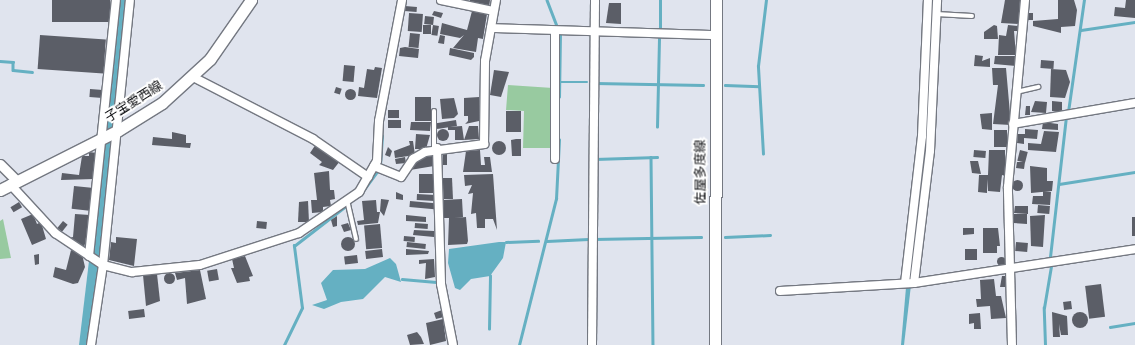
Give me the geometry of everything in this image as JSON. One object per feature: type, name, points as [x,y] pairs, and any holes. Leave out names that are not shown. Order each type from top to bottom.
[{"type":"main road","name":"子宝愛西線","points":[[0,190],[13,182],[116,131],[162,103],[193,77],[251,0]]},
{"type":"main road","name":"佐屋多度線","points":[[715,345],[716,0]]},
{"type":"street","points":[[90,256],[116,0]]},
{"type":"street","points":[[91,345],[102,264],[130,0]]},
{"type":"street","points":[[0,164],[55,233],[102,264],[132,272],[200,265],[299,233],[347,200],[368,177],[374,166],[402,0]]},
{"type":"street","points":[[440,0],[493,11]]},
{"type":"street","points":[[374,166],[402,177],[413,159],[435,148],[484,144],[484,61],[496,0]]},
{"type":"street","points":[[592,345],[592,33],[595,0]]},
{"type":"street","points":[[928,0],[932,14]]},
{"type":"street","points":[[909,283],[927,137],[932,14],[937,0]]},
{"type":"street","points":[[1012,345],[1008,187],[1026,0]]},
{"type":"street","points":[[491,28],[592,33],[715,35]]},
{"type":"street","points":[[555,31],[555,159]]},
{"type":"street","points":[[193,77],[313,139],[368,177]]},
{"type":"street","points":[[1013,124],[1135,102]]},
{"type":"street","points":[[435,148],[441,284],[454,345]]},
{"type":"street","points":[[780,291],[909,283],[1011,269],[1135,249]]},
{"type":"lane","points":[[932,14],[972,16]]},
{"type":"lane","points":[[1016,92],[1038,87]]},
{"type":"lane","points":[[434,111],[435,148]]},
{"type":"lane","points":[[347,200],[356,239]]},
{"type":"green space","points":[[508,85],[553,88],[552,148],[523,148],[524,111],[506,110]]},
{"type":"green space","points":[[3,219],[11,258],[0,259],[0,221]]},
{"type":"water","points":[[120,0],[127,0],[100,262],[88,345],[79,345]]},
{"type":"water","points":[[931,0],[934,0],[928,140],[904,345],[901,345]]},
{"type":"water","points":[[506,242],[503,258],[490,276],[471,279],[460,290],[455,288],[448,263],[449,249]]},
{"type":"water","points":[[390,258],[396,264],[401,282],[385,277],[363,299],[341,302],[324,309],[312,305],[327,300],[321,283],[333,270],[365,269]]},
{"type":"building","points":[[52,0],[110,0],[110,22],[52,22]]},
{"type":"building","points":[[470,0],[490,0],[489,8],[469,5]]},
{"type":"building","points":[[1005,0],[1020,0],[1019,24],[1001,23]]},
{"type":"building","points":[[1058,0],[1074,0],[1077,10],[1075,26],[1061,27],[1061,33],[1033,26],[1033,21],[1058,19]]},
{"type":"building","points":[[1126,0],[1135,0],[1135,18],[1114,16],[1115,7],[1125,8]]},
{"type":"building","points":[[609,3],[621,3],[621,24],[606,23]]},
{"type":"building","points":[[405,6],[417,7],[417,12],[405,11]]},
{"type":"building","points":[[434,11],[443,13],[441,18],[432,15]]},
{"type":"building","points":[[472,11],[487,14],[483,39],[478,38],[476,52],[453,48],[464,35],[460,38],[440,34],[442,23],[467,30]]},
{"type":"building","points":[[409,13],[423,14],[422,32],[408,31]]},
{"type":"building","points":[[1027,13],[1033,13],[1033,20],[1027,20]]},
{"type":"building","points":[[425,16],[434,17],[433,25],[424,24]]},
{"type":"building","points":[[423,25],[431,25],[431,34],[423,34]]},
{"type":"building","points":[[433,25],[439,26],[437,36],[431,35]]},
{"type":"building","points":[[994,25],[997,26],[998,39],[984,39],[984,32]]},
{"type":"building","points":[[1008,25],[1019,26],[1019,31],[1014,31],[1016,55],[998,55],[999,35],[1006,36]]},
{"type":"building","points":[[410,33],[420,34],[418,48],[409,47]]},
{"type":"building","points":[[40,35],[106,40],[103,74],[38,69]]},
{"type":"building","points":[[440,35],[445,36],[444,44],[438,43]]},
{"type":"building","points":[[405,47],[419,49],[418,58],[399,56],[400,48]]},
{"type":"building","points":[[450,48],[474,53],[474,57],[471,60],[449,55]]},
{"type":"building","points":[[975,55],[983,56],[982,61],[990,58],[990,67],[974,66]]},
{"type":"building","points":[[995,56],[1017,56],[1016,66],[994,64]]},
{"type":"building","points":[[1041,60],[1054,61],[1053,69],[1040,68]]},
{"type":"building","points":[[344,65],[355,66],[354,82],[343,81]]},
{"type":"building","points":[[375,67],[382,68],[377,98],[358,96],[359,87],[364,88],[367,69],[374,70]]},
{"type":"building","points":[[992,68],[1006,68],[1011,125],[993,124],[998,85],[993,85]]},
{"type":"building","points":[[1051,69],[1066,70],[1070,82],[1065,98],[1050,97]]},
{"type":"building","points":[[494,70],[509,72],[501,97],[490,95]]},
{"type":"building","points":[[336,87],[342,89],[340,95],[334,93]]},
{"type":"building","points":[[350,88],[354,90],[356,94],[354,98],[350,100],[346,98],[344,94],[346,90]]},
{"type":"building","points":[[90,89],[103,90],[102,98],[89,97]]},
{"type":"building","points":[[415,97],[431,97],[431,121],[415,121]]},
{"type":"building","points":[[479,97],[479,121],[465,124],[468,121],[468,116],[464,116],[464,98]]},
{"type":"building","points":[[454,98],[458,114],[454,118],[442,119],[440,99]]},
{"type":"building","points":[[1035,101],[1047,102],[1046,113],[1031,112]]},
{"type":"building","points":[[1052,101],[1062,102],[1062,112],[1052,111]]},
{"type":"building","points":[[1026,106],[1030,106],[1030,115],[1025,115]]},
{"type":"building","points":[[388,110],[399,110],[399,118],[388,118]]},
{"type":"building","points":[[506,111],[521,111],[521,132],[506,132]]},
{"type":"building","points":[[992,113],[992,130],[982,129],[980,114]]},
{"type":"building","points":[[388,120],[401,120],[401,128],[388,128]]},
{"type":"building","points":[[456,120],[457,126],[437,129],[436,123]]},
{"type":"building","points":[[411,122],[431,122],[430,131],[410,130]]},
{"type":"building","points":[[1043,122],[1058,124],[1058,130],[1042,129]]},
{"type":"building","points":[[462,126],[464,140],[455,140],[455,130],[448,130],[448,127]]},
{"type":"building","points":[[469,126],[478,126],[479,139],[464,140]]},
{"type":"building","points":[[441,129],[445,129],[449,135],[445,141],[441,141],[437,137],[437,133]]},
{"type":"building","points":[[1025,129],[1038,130],[1037,139],[1024,138],[1024,144],[1017,143],[1018,134],[1025,134]]},
{"type":"building","points":[[994,130],[1007,130],[1007,147],[994,147]]},
{"type":"building","points":[[1044,131],[1059,132],[1056,152],[1028,150],[1028,143],[1041,144]]},
{"type":"building","points":[[172,132],[186,135],[186,143],[191,143],[190,148],[152,145],[153,137],[172,139]]},
{"type":"building","points":[[416,134],[430,135],[426,149],[415,149]]},
{"type":"building","points":[[521,139],[521,156],[512,156],[511,140]]},
{"type":"building","points":[[409,141],[413,141],[415,155],[395,158],[394,151],[410,145]]},
{"type":"building","points":[[499,141],[504,143],[506,148],[504,153],[499,155],[494,153],[492,148],[494,143]]},
{"type":"building","points":[[316,144],[340,161],[333,170],[319,165],[322,162],[310,153]]},
{"type":"building","points":[[388,147],[392,151],[390,157],[385,155]]},
{"type":"building","points":[[480,150],[481,165],[485,165],[484,157],[490,157],[492,172],[463,172],[466,151]]},
{"type":"building","points":[[974,150],[986,151],[985,158],[973,157]]},
{"type":"building","points":[[989,150],[1005,150],[1005,176],[1002,175],[1000,192],[988,191],[987,179],[987,193],[978,192],[979,175],[988,175]]},
{"type":"building","points":[[1020,150],[1028,152],[1025,163],[1017,161]]},
{"type":"building","points":[[89,152],[97,153],[94,179],[61,180],[62,173],[79,175],[82,156],[89,156]]},
{"type":"building","points":[[433,153],[434,166],[410,170],[421,156]]},
{"type":"building","points":[[443,154],[447,154],[447,165],[443,165]]},
{"type":"building","points":[[405,157],[406,163],[396,164],[395,159]]},
{"type":"building","points":[[970,161],[978,161],[981,174],[972,173]]},
{"type":"building","points":[[1017,162],[1025,162],[1024,169],[1016,168]]},
{"type":"building","points":[[1030,166],[1047,168],[1047,181],[1053,181],[1052,191],[1031,193]]},
{"type":"building","points":[[329,171],[330,190],[334,190],[335,199],[330,200],[331,206],[323,207],[323,212],[312,213],[311,200],[317,200],[314,173]]},
{"type":"building","points":[[419,174],[434,174],[434,193],[419,193]]},
{"type":"building","points":[[493,174],[497,230],[493,219],[485,219],[485,228],[477,228],[476,213],[471,214],[473,193],[468,194],[472,185],[465,186],[464,175]]},
{"type":"building","points":[[442,178],[452,178],[453,199],[444,199]]},
{"type":"building","points":[[1015,180],[1019,180],[1021,181],[1021,189],[1015,190],[1012,187],[1012,183]]},
{"type":"building","points":[[74,186],[94,188],[91,211],[72,209]]},
{"type":"building","points":[[1043,191],[1051,192],[1050,205],[1032,204],[1033,196],[1043,196]]},
{"type":"building","points":[[396,192],[403,195],[403,200],[396,199]]},
{"type":"building","points":[[417,194],[435,195],[435,201],[417,200]]},
{"type":"building","points":[[381,199],[389,200],[384,216],[380,211]]},
{"type":"building","points":[[462,199],[463,217],[455,218],[466,217],[468,241],[467,244],[448,245],[449,218],[444,218],[443,200]]},
{"type":"building","points":[[376,200],[377,212],[380,212],[378,223],[358,225],[357,221],[364,220],[362,201]]},
{"type":"building","points":[[308,201],[309,222],[298,222],[299,202]]},
{"type":"building","points":[[410,201],[435,203],[434,209],[409,207]]},
{"type":"building","points":[[19,202],[22,207],[14,212],[10,207]]},
{"type":"building","points":[[1038,205],[1050,206],[1049,214],[1037,213]]},
{"type":"building","points":[[1015,206],[1028,206],[1028,214],[1014,213]]},
{"type":"building","points":[[33,214],[37,224],[41,222],[46,239],[32,245],[21,219]]},
{"type":"building","points":[[75,214],[90,215],[84,249],[69,238],[73,237]]},
{"type":"building","points":[[1014,214],[1027,214],[1027,224],[1013,223]]},
{"type":"building","points":[[406,215],[426,217],[426,222],[406,221]]},
{"type":"building","points":[[1045,215],[1043,247],[1031,246],[1030,216]]},
{"type":"building","points":[[337,216],[337,226],[333,227],[331,220]]},
{"type":"building","points":[[1132,217],[1135,217],[1135,236],[1132,236]]},
{"type":"building","points":[[63,221],[68,225],[62,232],[57,228]]},
{"type":"building","points":[[257,221],[267,222],[266,229],[256,228]]},
{"type":"building","points":[[348,223],[351,230],[344,232],[341,225]]},
{"type":"building","points":[[415,223],[428,224],[428,229],[415,228]]},
{"type":"building","points":[[380,224],[382,248],[366,249],[364,225]]},
{"type":"building","points":[[963,228],[974,228],[974,234],[963,235]]},
{"type":"building","points":[[983,228],[998,228],[1000,246],[997,246],[997,253],[983,253]]},
{"type":"building","points":[[414,230],[434,231],[434,237],[413,235]]},
{"type":"building","points":[[404,236],[415,237],[415,242],[404,241]]},
{"type":"building","points":[[116,237],[137,239],[134,266],[109,260],[111,242],[116,243]]},
{"type":"building","points":[[348,237],[353,239],[355,244],[353,249],[348,251],[343,249],[341,244],[343,239]]},
{"type":"building","points":[[407,242],[426,244],[425,249],[406,247]]},
{"type":"building","points":[[1016,242],[1028,243],[1027,252],[1015,251]]},
{"type":"building","points":[[382,249],[383,257],[366,259],[365,251]]},
{"type":"building","points":[[406,249],[429,251],[428,254],[406,255]]},
{"type":"building","points":[[965,249],[977,249],[977,260],[965,260]]},
{"type":"building","points":[[71,250],[82,254],[85,267],[78,283],[73,284],[53,277],[55,267],[66,270]]},
{"type":"building","points":[[39,254],[39,264],[35,265],[34,255]]},
{"type":"building","points":[[357,255],[358,263],[345,265],[344,257]]},
{"type":"building","points":[[245,256],[253,276],[249,277],[250,281],[237,283],[231,268],[234,268],[232,259]]},
{"type":"building","points":[[999,257],[1003,257],[1005,261],[1003,265],[999,265],[997,263],[997,259]]},
{"type":"building","points":[[434,259],[435,277],[425,279],[426,263],[419,264],[419,260]]},
{"type":"building","points":[[217,269],[219,280],[209,282],[207,271]]},
{"type":"building","points":[[200,270],[206,299],[187,304],[185,278],[177,280],[175,273]]},
{"type":"building","points":[[169,272],[173,274],[175,278],[173,282],[169,284],[165,282],[163,278],[165,274]]},
{"type":"building","points":[[157,274],[160,301],[146,306],[143,275]]},
{"type":"building","points":[[1002,276],[1007,276],[1007,287],[1000,287]]},
{"type":"building","points":[[994,279],[996,296],[1001,296],[1006,318],[991,319],[990,306],[977,307],[976,299],[981,299],[980,280]]},
{"type":"building","points":[[1101,284],[1105,317],[1089,319],[1085,286]]},
{"type":"building","points":[[1071,301],[1072,309],[1064,310],[1063,302]]},
{"type":"building","points":[[144,309],[145,317],[129,319],[128,311]]},
{"type":"building","points":[[442,310],[444,317],[436,319],[434,313]]},
{"type":"building","points":[[1052,312],[1067,316],[1068,335],[1061,335],[1059,324],[1060,337],[1053,337]]},
{"type":"building","points":[[1080,312],[1087,317],[1088,320],[1083,327],[1080,328],[1073,323],[1072,320],[1077,313]]},
{"type":"building","points":[[980,313],[981,329],[974,329],[974,323],[969,324],[969,314]]},
{"type":"building","points":[[443,319],[446,341],[430,345],[426,323]]},
{"type":"building","points":[[417,332],[424,344],[410,345],[407,335]]},
{"type":"waterway","points":[[547,0],[558,28]]},
{"type":"waterway","points":[[660,0],[660,30]]},
{"type":"waterway","points":[[763,154],[758,66],[766,0]]},
{"type":"waterway","points":[[1068,112],[1084,0]]},
{"type":"waterway","points":[[1081,30],[1135,22]]},
{"type":"waterway","points":[[559,97],[560,35]]},
{"type":"waterway","points":[[657,127],[659,39]]},
{"type":"waterway","points":[[0,61],[13,62],[13,70],[32,72]]},
{"type":"waterway","points":[[559,82],[587,82]]},
{"type":"waterway","points":[[595,83],[703,85]]},
{"type":"waterway","points":[[725,85],[759,86]]},
{"type":"waterway","points":[[1050,257],[1066,117]]},
{"type":"waterway","points":[[380,165],[382,136]]},
{"type":"waterway","points":[[519,345],[556,199],[559,140]]},
{"type":"waterway","points":[[651,157],[653,345]]},
{"type":"waterway","points":[[595,159],[657,157]]},
{"type":"waterway","points":[[360,195],[377,172]]},
{"type":"waterway","points":[[1059,184],[1135,172]]},
{"type":"waterway","points":[[284,345],[302,308],[294,246],[346,206]]},
{"type":"waterway","points":[[725,237],[770,235]]},
{"type":"waterway","points":[[594,239],[701,237]]},
{"type":"waterway","points":[[547,241],[588,239]]},
{"type":"waterway","points":[[506,242],[538,241]]},
{"type":"waterway","points":[[1045,345],[1044,308],[1051,266]]},
{"type":"waterway","points":[[489,329],[490,276]]},
{"type":"waterway","points":[[402,279],[436,282]]},
{"type":"waterway","points":[[1110,327],[1135,323]]}]
